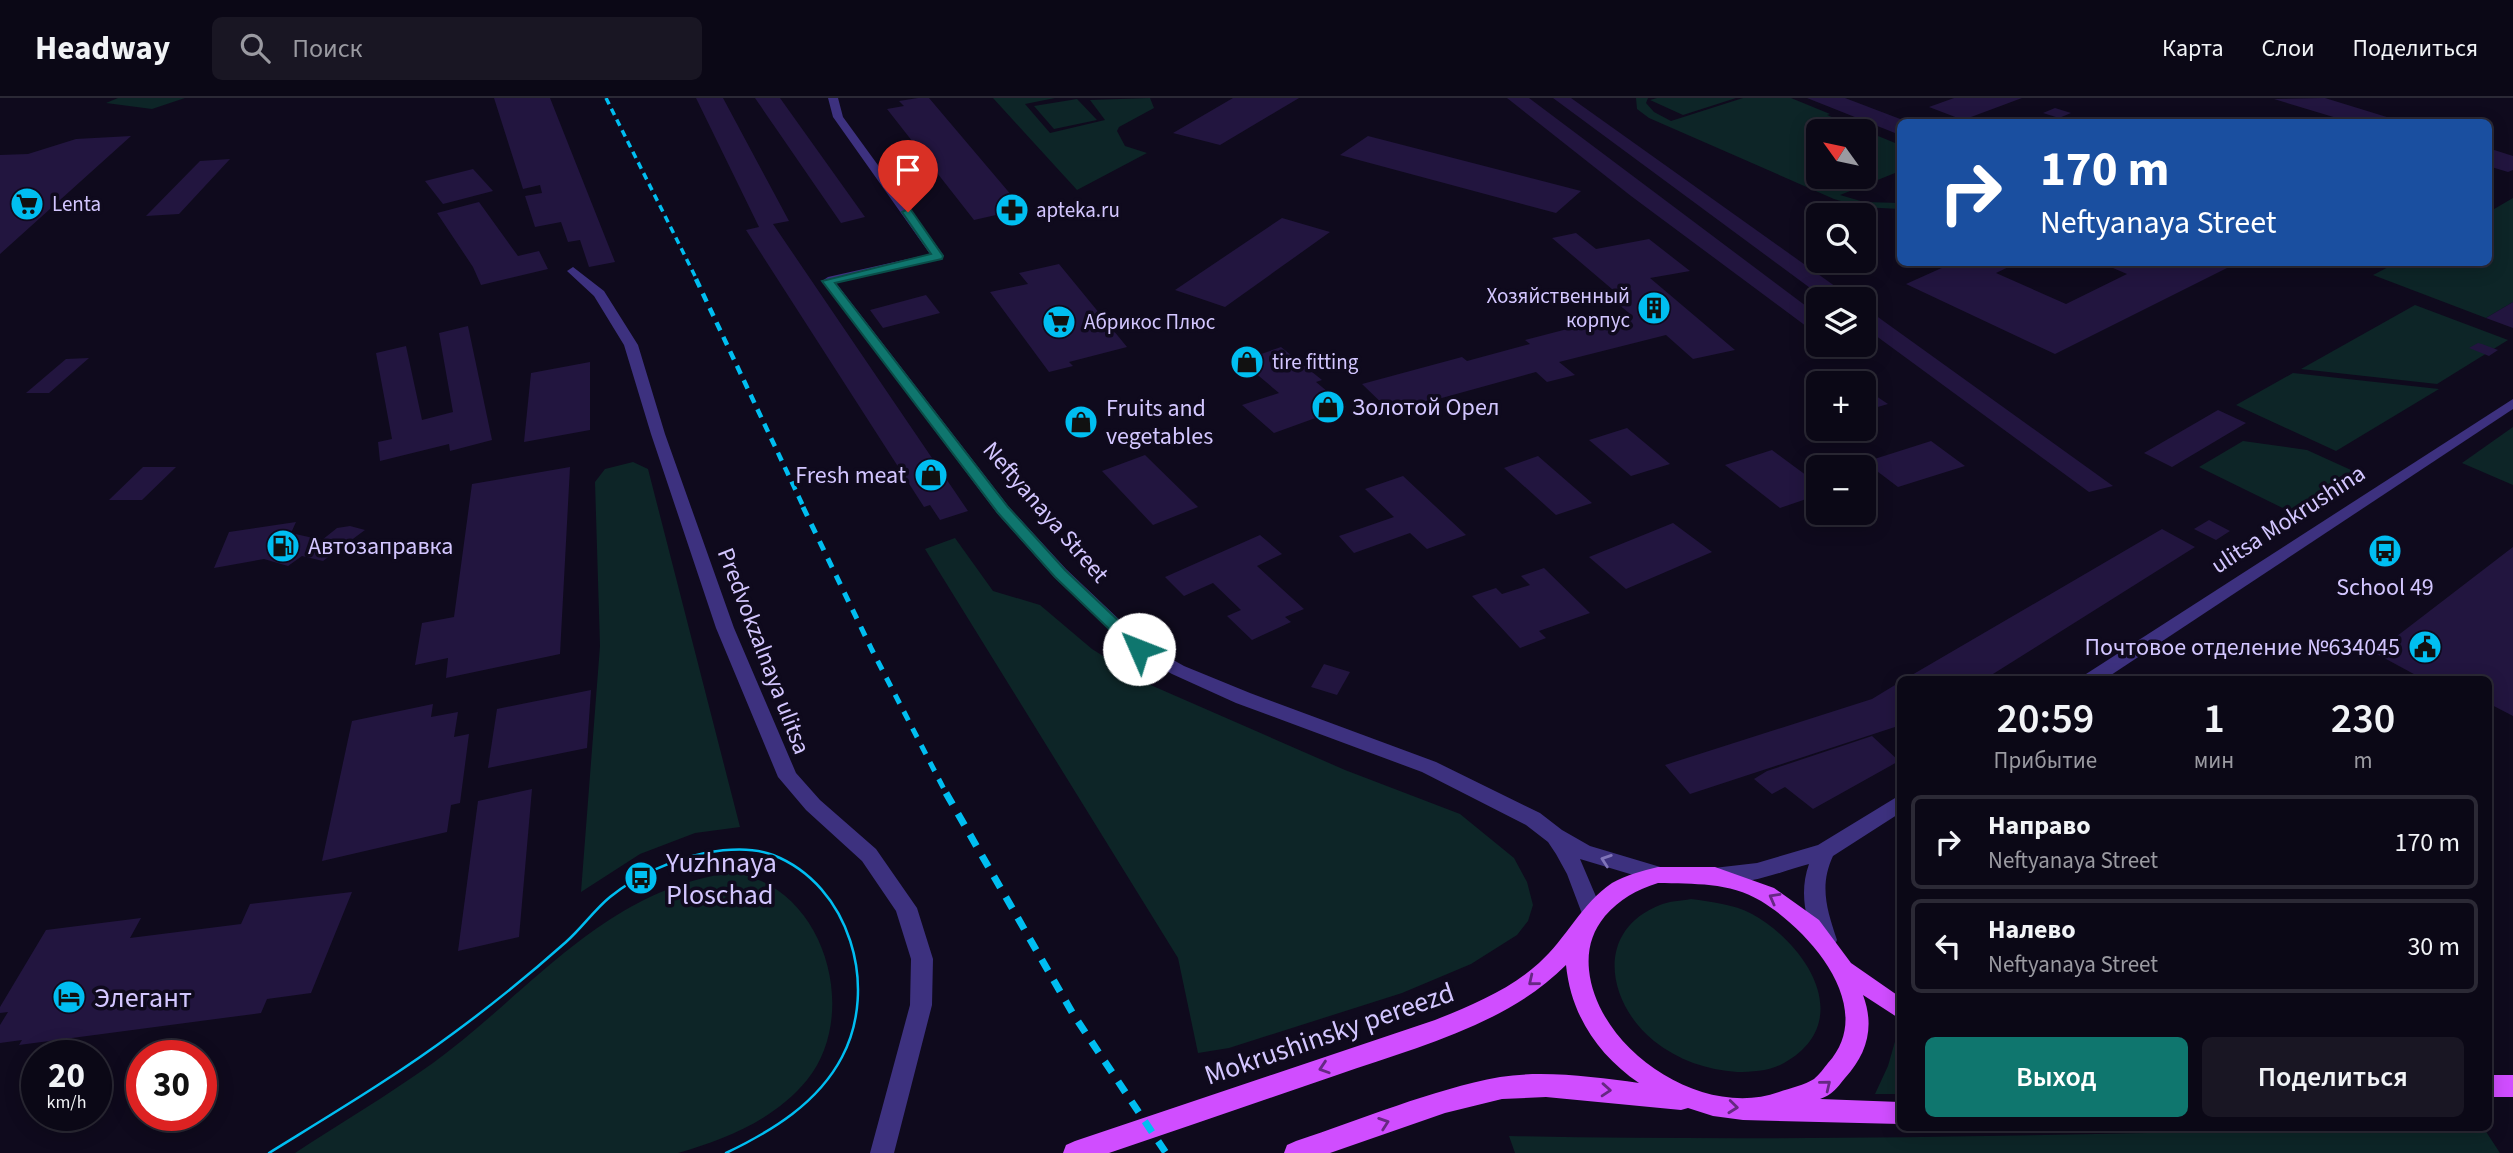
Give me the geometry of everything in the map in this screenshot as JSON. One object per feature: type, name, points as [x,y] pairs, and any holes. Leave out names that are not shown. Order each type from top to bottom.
[{"type":"main road","points":[[1703,1102],[1659,1084],[1631,1064],[1609,1042],[1592,1019],[1580,988],[1577,960],[1587,923],[1621,888],[1639,880],[1680,873],[1712,875],[1748,885],[1776,898],[1804,917],[1826,940],[1847,971],[1859,1017],[1854,1048],[1838,1074],[1816,1093],[1792,1104],[1763,1109]]},
{"type":"main road","name":"Mokrushinsky pereezd","points":[[1074,1153],[1439,1030],[1480,1012],[1517,995],[1551,967],[1587,923]]},
{"type":"main road","points":[[1847,971],[1897,1007]]},
{"type":"main road","points":[[1296,1153],[1446,1102],[1502,1088],[1546,1086],[1624,1092],[1733,1108],[1897,1113]]},
{"type":"main road","points":[[2492,1086],[2513,1086]]},
{"type":"street","name":"Neftyanaya Street","points":[[833,98],[838,117],[938,256],[828,281],[1003,510],[1060,573],[1139,649],[1243,698],[1429,767],[1533,819],[1555,836],[1610,862],[1660,875]]},
{"type":"street","name":"Predvokzalnaya ulitsa","points":[[573,271],[599,293],[631,345],[658,434],[724,628],[788,777],[813,805],[869,855],[906,908],[922,959],[921,1004],[882,1153]]},
{"type":"street","name":"ulitsa Mokrushina","points":[[2097,676],[2513,403]]},
{"type":"street","points":[[1712,875],[1758,871],[1825,851],[1897,805]]},
{"type":"street","name":"Neftyanaya Street","points":[[1555,836],[1579,874],[1587,923]]},
{"type":"street","points":[[1825,851],[1814,874],[1812,902],[1826,940]]},
{"type":"green space","points":[[118,98],[185,98],[152,109],[106,103]]},
{"type":"green space","points":[[993,98],[1055,98],[1025,104],[1050,133],[1105,120],[1090,100],[1150,98],[1154,108],[1119,127],[1117,131],[1125,146],[1147,153],[1077,190]]},
{"type":"green space","points":[[1636,98],[1648,98],[1646,103],[1654,112],[1671,121],[1743,98],[1791,98],[1830,114],[1827,115],[1837,119],[1806,119],[1806,187],[1649,118],[1637,109]]},
{"type":"green space","points":[[1736,98],[1683,115],[1650,100]]},
{"type":"green space","points":[[1077,99],[1097,120],[1054,129],[1034,106]]},
{"type":"green space","points":[[1876,135],[1897,144],[1897,172],[1876,181]]},
{"type":"green space","points":[[1811,189],[1855,189],[1840,195],[1864,202],[1897,203],[1897,209],[1876,208],[1876,203],[1848,203]]},
{"type":"green space","points":[[2513,198],[2513,302],[2486,318],[2373,275],[2390,266],[2492,266],[2492,210]]},
{"type":"green space","points":[[2415,305],[2508,340],[2437,384],[2301,369]]},
{"type":"green space","points":[[2293,373],[2439,389],[2336,451],[2236,405]]},
{"type":"green space","points":[[2513,427],[2513,485],[2462,463]]},
{"type":"green space","points":[[2243,441],[2307,450],[2362,475],[2299,516],[2199,467]]},
{"type":"green space","points":[[633,462],[648,469],[740,827],[695,833],[640,854],[581,892],[600,646],[595,482],[605,469]]},
{"type":"green space","points":[[955,538],[993,591],[1040,605],[1092,649],[1146,683],[1345,770],[1460,814],[1514,858],[1527,882],[1533,905],[1528,921],[1517,935],[1471,964],[1402,993],[1229,1048],[1198,1053],[1178,958],[925,549]]},
{"type":"green space","points":[[732,873],[764,882],[790,900],[810,925],[824,955],[831,987],[831,1020],[823,1052],[807,1080],[794,1094],[764,1117],[731,1134],[678,1153],[295,1153],[433,1063],[571,947],[607,921],[646,899],[687,883]]},
{"type":"green space","points":[[1691,899],[1715,902],[1752,914],[1772,927],[1806,964],[1816,984],[1820,1006],[1818,1027],[1806,1046],[1779,1066],[1737,1072],[1693,1063],[1654,1041],[1638,1025],[1626,1007],[1618,988],[1615,968],[1617,949],[1625,932],[1639,917],[1660,905]]},
{"type":"green space","points":[[1897,1034],[1897,1094],[1875,1094],[1888,1066]]},
{"type":"green space","points":[[2214,1131],[2486,1131],[2500,1153],[1515,1153],[1509,1136],[1834,1138]]},
{"type":"building","points":[[494,98],[550,98],[615,262],[589,267],[580,240],[568,242],[561,222],[535,227],[525,196],[542,193],[540,185],[523,189]]},
{"type":"building","points":[[696,98],[723,98],[789,221],[773,224],[968,511],[940,520],[930,505],[924,507],[746,230],[759,227]]},
{"type":"building","points":[[755,98],[780,98],[865,217],[841,223]]},
{"type":"building","points":[[929,98],[1023,209],[974,220],[887,109],[904,106],[899,101]]},
{"type":"building","points":[[1233,98],[1299,98],[1220,145],[1173,133]]},
{"type":"building","points":[[1507,98],[1529,98],[1806,306],[1806,326],[1631,196]]},
{"type":"building","points":[[1553,98],[1571,98],[1806,266],[1806,273],[1817,273],[1836,287],[1809,287]]},
{"type":"building","points":[[1807,98],[1845,98],[1900,119],[1897,119],[1897,134],[1876,125],[1876,119],[1860,119]]},
{"type":"building","points":[[1954,98],[2022,98],[1966,119],[1929,107]]},
{"type":"building","points":[[2325,98],[2393,119],[2340,119],[2274,99]]},
{"type":"building","points":[[2055,108],[2071,113],[2059,118],[2043,113]]},
{"type":"building","name":"Lenta","points":[[131,136],[0,254],[0,155],[28,154],[76,139]]},
{"type":"building","points":[[1368,136],[1581,191],[1556,213],[1340,155]]},
{"type":"building","points":[[2492,149],[2513,156],[2513,170],[2508,172],[2492,167]]},
{"type":"building","points":[[230,159],[179,214],[146,216],[200,161]]},
{"type":"building","points":[[473,169],[493,191],[443,204],[425,181]]},
{"type":"building","points":[[479,202],[518,256],[539,251],[548,269],[481,285],[473,267],[437,213]]},
{"type":"building","points":[[1282,218],[1330,232],[1225,307],[1175,290]]},
{"type":"building","name":"Хозяйственный корпус","points":[[1576,233],[1596,249],[1649,239],[1690,271],[1650,278],[1735,350],[1693,359],[1666,335],[1559,362],[1575,375],[1547,382],[1536,372],[1391,412],[1362,384],[1462,357],[1467,361],[1530,344],[1525,340],[1629,313],[1617,303],[1626,301],[1552,238]]},
{"type":"building","name":"Абрикос Плюс","points":[[1059,264],[1127,347],[1069,362],[1073,366],[1049,372],[990,292],[1028,284],[1019,273]]},
{"type":"building","points":[[1946,266],[2011,266],[1996,273],[2066,304],[2127,274],[2108,266],[2229,267],[2055,354],[1906,284]]},
{"type":"building","points":[[926,295],[940,313],[883,328],[870,310]]},
{"type":"building","points":[[2513,302],[2513,328],[2486,318]]},
{"type":"building","points":[[1876,316],[2113,486],[2089,492],[1876,336]]},
{"type":"building","points":[[468,326],[492,440],[450,451],[449,444],[380,461],[378,442],[392,439],[376,353],[406,346],[422,420],[453,412],[439,333]]},
{"type":"building","points":[[2478,343],[2498,350],[2489,356],[2469,348]]},
{"type":"building","points":[[1281,347],[1322,380],[1316,382],[1346,407],[1274,433],[1242,405],[1279,393],[1241,361]]},
{"type":"building","points":[[89,358],[49,393],[26,393],[66,359]]},
{"type":"building","points":[[590,362],[590,430],[524,442],[531,373]]},
{"type":"building","points":[[1876,396],[1888,404],[1876,408]]},
{"type":"building","points":[[2218,410],[2246,423],[2172,467],[2144,453]]},
{"type":"building","name":"Fruits and vegetables","points":[[1090,415],[1095,420],[1072,428],[1067,423]]},
{"type":"building","points":[[1627,428],[1670,464],[1631,476],[1589,440]]},
{"type":"building","points":[[1931,441],[1965,466],[1898,487],[1876,470],[1876,458]]},
{"type":"building","points":[[1772,450],[1806,475],[1806,499],[1780,508],[1725,465]]},
{"type":"building","points":[[1145,455],[1198,507],[1153,525],[1102,471]]},
{"type":"building","points":[[1538,456],[1592,503],[1556,515],[1504,468]]},
{"type":"building","points":[[143,467],[176,467],[142,500],[109,500]]},
{"type":"building","points":[[570,467],[560,654],[446,678],[448,658],[415,665],[422,623],[454,617],[472,484]]},
{"type":"building","points":[[1403,476],[1466,535],[1427,549],[1410,533],[1354,553],[1339,536],[1394,517],[1365,489]]},
{"type":"building","points":[[2209,520],[2230,531],[2216,540],[2194,529]]},
{"type":"building","name":"Автозаправка","points":[[296,522],[291,533],[322,540],[337,528],[350,526],[365,530],[323,561],[302,556],[288,566],[264,559],[214,568],[229,532]]},
{"type":"building","points":[[1673,523],[1712,552],[1626,589],[1589,557]]},
{"type":"building","points":[[2162,529],[2195,547],[1990,676],[1910,676]]},
{"type":"building","points":[[1260,535],[1282,554],[1257,566],[1304,609],[1285,617],[1291,622],[1252,640],[1227,616],[1241,610],[1213,583],[1184,596],[1165,577]]},
{"type":"building","points":[[2513,547],[2513,716],[2492,705],[2492,676],[2417,676],[2375,653]]},
{"type":"building","points":[[1544,568],[1590,613],[1539,631],[1546,638],[1520,648],[1472,596],[1496,588],[1502,594],[1530,585],[1521,576]]},
{"type":"building","points":[[1324,664],[1350,672],[1337,695],[1311,687]]},
{"type":"building","points":[[1897,684],[1897,729],[1895,727],[1690,794],[1665,765],[1872,699]]},
{"type":"building","points":[[591,690],[587,748],[488,768],[497,709]]},
{"type":"building","points":[[433,704],[431,717],[458,712],[454,737],[469,734],[460,803],[451,805],[447,832],[322,861],[352,721]]},
{"type":"building","points":[[1872,736],[1897,759],[1897,762],[1813,809],[1785,787],[1772,794],[1754,779],[1767,771]]},
{"type":"building","points":[[532,789],[519,937],[458,951],[478,801]]},
{"type":"building","points":[[352,892],[311,993],[267,999],[261,1013],[57,1040],[0,1043],[0,1025],[8,1012],[0,1013],[0,1007],[46,930],[141,918],[130,938],[241,924],[250,904]]},
{"type":"tram line","points":[[269,1153],[387,1079],[469,1021],[572,937],[604,902],[620,889],[655,869],[693,856],[722,850],[748,850],[765,852],[800,869],[821,889],[838,914],[850,941],[857,970],[858,1000],[853,1029],[842,1057],[820,1088],[807,1102],[777,1125],[726,1153]]},
{"type":"railway","points":[[606,98],[697,280]]},
{"type":"railway","points":[[696,279],[804,508]]},
{"type":"railway","points":[[803,507],[872,650],[947,795]]},
{"type":"railway","points":[[946,793],[1073,1014],[1166,1153]]},
{"type":"place","name":"Lenta","points":[[27,204]]},
{"type":"place","name":"apteka.ru","points":[[1012,210]]},
{"type":"place","name":"Хозяйственный корпус","points":[[1654,308]]},
{"type":"place","name":"Абрикос Плюс","points":[[1059,322]]},
{"type":"place","name":"tire fitting","points":[[1247,362]]},
{"type":"place","name":"Золотой Орел","points":[[1328,407]]},
{"type":"place","name":"Fruits and vegetables","points":[[1081,422]]},
{"type":"place","name":"Fresh meat","points":[[931,475]]},
{"type":"place","name":"Автозаправка","points":[[283,546]]},
{"type":"place","name":"School 49","points":[[2385,551]]},
{"type":"place","name":"Почтовое отделение №634045","points":[[2425,647]]},
{"type":"place","name":"Yuzhnaya Ploschad","points":[[641,878]]},
{"type":"place","name":"Элегант","points":[[69,997]]},
{"type":"route","points":[[908,212],[938,256],[828,281],[1003,510],[1060,573],[1139,649]]}]
